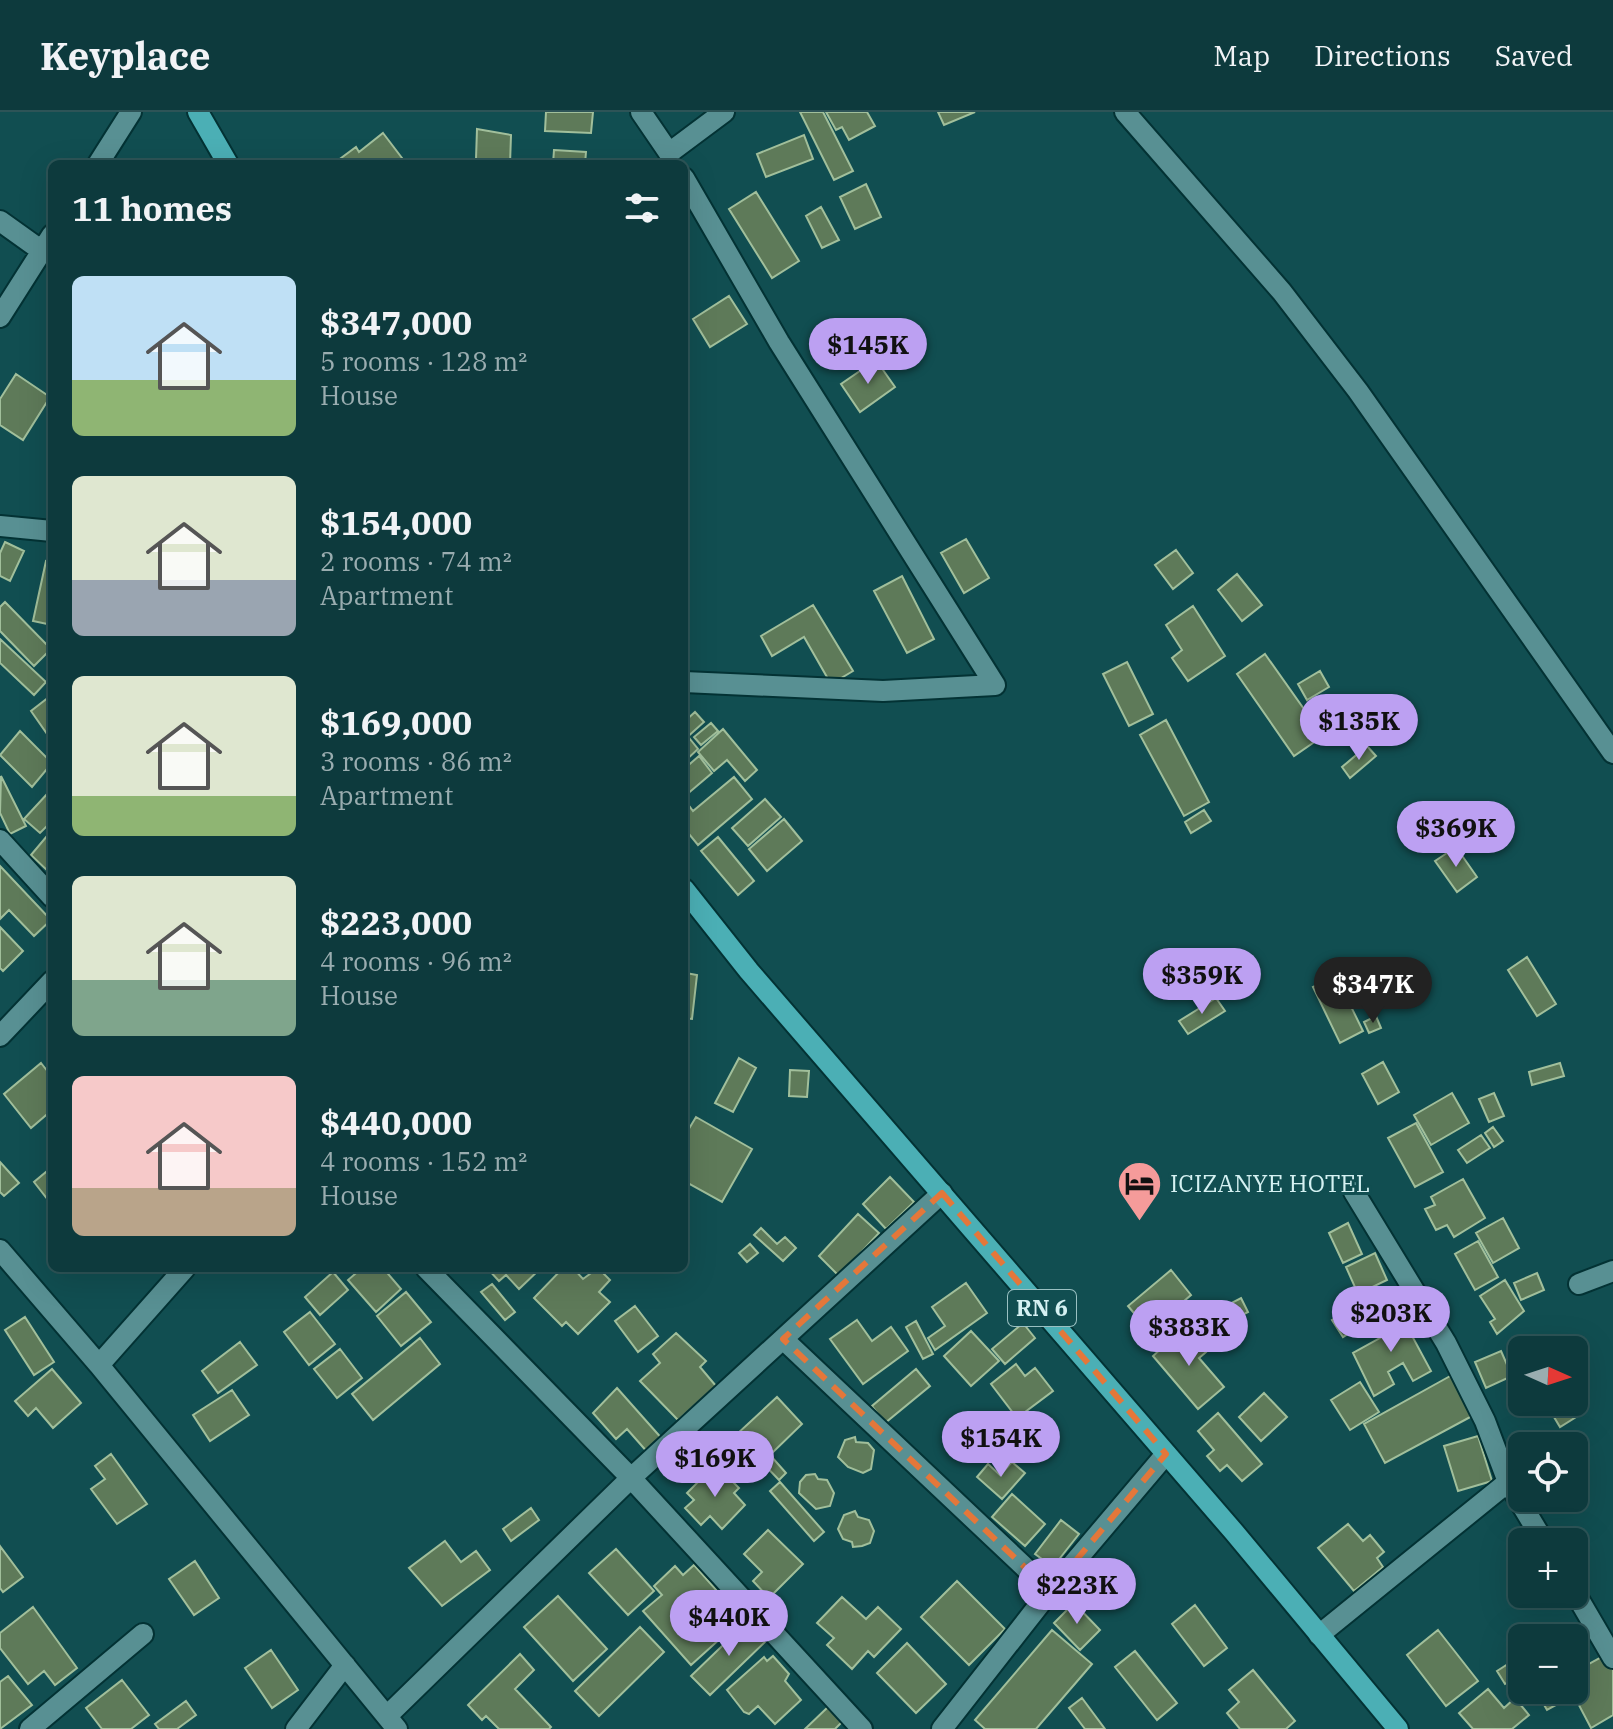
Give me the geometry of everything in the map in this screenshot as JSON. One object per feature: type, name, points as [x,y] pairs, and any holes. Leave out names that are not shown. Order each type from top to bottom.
[{"type":"main road","points":[[198,112],[226,160]]},
{"type":"main road","name":"RN 6","points":[[688,894],[749,971],[1166,1454],[1398,1729]]},
{"type":"street","points":[[101,160],[131,112]]},
{"type":"street","points":[[641,112],[671,160],[724,112]]},
{"type":"street","points":[[1125,112],[1201,204],[1282,292],[1358,391],[1613,753]]},
{"type":"street","points":[[688,185],[779,342],[995,685],[883,691],[688,682]]},
{"type":"street","points":[[0,221],[47,243],[0,317]]},
{"type":"street","points":[[0,526],[48,531]]},
{"type":"street","points":[[0,840],[48,893]]},
{"type":"street","points":[[0,1036],[48,985]]},
{"type":"street","points":[[1319,1635],[1508,1482],[1485,1421],[1446,1343],[1354,1192]]},
{"type":"street","points":[[0,1250],[99,1365],[392,1722],[631,1478],[942,1193]]},
{"type":"street","points":[[1579,1284],[1613,1271]]},
{"type":"street","points":[[99,1365],[181,1272]]},
{"type":"street","points":[[430,1272],[631,1478],[862,1729]]},
{"type":"street","points":[[783,1339],[1050,1591]]},
{"type":"street","points":[[942,1729],[1050,1591],[1166,1454]]},
{"type":"street","points":[[1584,1608],[1613,1658]]},
{"type":"street","points":[[30,1729],[143,1634]]},
{"type":"street","points":[[296,1729],[345,1665]]},
{"type":"highlighted area","points":[[942,1193],[1166,1454],[1050,1591],[783,1339]]},
{"type":"building","points":[[546,112],[593,112],[591,133],[545,131]]},
{"type":"building","points":[[800,112],[823,112],[853,171],[834,180]]},
{"type":"building","points":[[826,112],[867,112],[875,126],[849,140],[842,127],[836,130]]},
{"type":"building","points":[[938,112],[975,112],[944,125]]},
{"type":"building","points":[[477,129],[511,135],[510,160],[476,159]]},
{"type":"building","points":[[383,133],[403,160],[338,160],[356,147],[359,152]]},
{"type":"building","points":[[804,135],[813,159],[766,177],[757,154]]},
{"type":"building","points":[[554,150],[586,152],[585,160],[553,160]]},
{"type":"building","points":[[866,184],[881,217],[855,229],[840,197]]},
{"type":"building","points":[[756,192],[799,261],[772,278],[729,209]]},
{"type":"building","points":[[821,207],[839,240],[822,248],[806,216]]},
{"type":"building","points":[[729,296],[747,324],[710,347],[693,319]]},
{"type":"building","points":[[876,360],[895,387],[860,412],[841,384]]},
{"type":"building","points":[[16,374],[48,396],[23,440],[0,425],[0,399]]},
{"type":"building","points":[[966,539],[989,578],[964,593],[941,553]]},
{"type":"building","points":[[5,542],[24,551],[10,581],[0,576],[0,553]]},
{"type":"building","points":[[1176,550],[1193,573],[1173,589],[1155,565]]},
{"type":"building","points":[[46,561],[48,561],[48,624],[33,621]]},
{"type":"building","points":[[1237,574],[1262,605],[1242,621],[1218,590]]},
{"type":"building","points":[[902,576],[934,639],[907,653],[874,591]]},
{"type":"building","points":[[5,602],[48,646],[48,652],[34,666],[0,631],[0,607]]},
{"type":"building","points":[[813,605],[853,671],[831,684],[804,637],[772,656],[761,636]]},
{"type":"building","points":[[1193,606],[1225,656],[1188,681],[1172,658],[1182,650],[1166,625]]},
{"type":"building","points":[[0,639],[46,682],[34,695],[0,663]]},
{"type":"building","points":[[1265,654],[1323,736],[1294,756],[1237,674]]},
{"type":"building","points":[[1127,662],[1153,714],[1129,726],[1103,674]]},
{"type":"building","points":[[1320,671],[1329,687],[1307,700],[1298,684]]},
{"type":"building","points":[[48,698],[48,735],[31,711]]},
{"type":"building","points":[[695,712],[704,722],[688,736],[688,718]]},
{"type":"building","points":[[1166,720],[1209,802],[1184,816],[1140,735]]},
{"type":"building","points":[[711,723],[718,731],[701,745],[694,737]]},
{"type":"building","points":[[723,729],[757,770],[745,781],[727,760],[714,771],[698,752]]},
{"type":"building","points":[[20,731],[48,759],[48,768],[32,787],[0,755]]},
{"type":"building","points":[[690,739],[698,749],[688,758]]},
{"type":"building","points":[[1367,746],[1376,756],[1350,778],[1342,767]]},
{"type":"building","points":[[699,756],[712,773],[688,793],[688,766]]},
{"type":"building","points":[[1,776],[26,826],[10,834],[0,813]]},
{"type":"building","points":[[734,777],[752,799],[698,845],[688,833],[688,804],[693,811]]},
{"type":"building","points":[[48,793],[48,825],[40,833],[24,819]]},
{"type":"building","points":[[765,799],[781,817],[748,846],[732,828]]},
{"type":"building","points":[[1204,810],[1211,821],[1191,833],[1185,822]]},
{"type":"building","points":[[784,819],[802,841],[767,871],[749,849]]},
{"type":"building","points":[[48,835],[48,871],[31,855]]},
{"type":"building","points":[[718,837],[754,881],[738,895],[701,851]]},
{"type":"building","points":[[1456,847],[1477,877],[1457,892],[1435,861]]},
{"type":"building","points":[[0,866],[48,917],[48,923],[34,936],[9,910],[0,919]]},
{"type":"building","points":[[0,927],[23,951],[3,971],[0,968]]},
{"type":"building","points":[[1527,957],[1556,1004],[1537,1016],[1508,970]]},
{"type":"building","points":[[688,973],[697,975],[692,1019],[688,1018]]},
{"type":"building","points":[[1336,976],[1363,1031],[1340,1043],[1313,987]]},
{"type":"building","points":[[1216,998],[1225,1011],[1188,1034],[1179,1021]]},
{"type":"building","points":[[1376,1016],[1381,1028],[1369,1033],[1364,1022]]},
{"type":"building","points":[[739,1058],[756,1068],[733,1112],[715,1103]]},
{"type":"building","points":[[1383,1062],[1399,1092],[1378,1104],[1362,1074]]},
{"type":"building","points":[[41,1063],[48,1072],[48,1113],[31,1128],[4,1094]]},
{"type":"building","points":[[1560,1063],[1564,1076],[1532,1085],[1529,1072]]},
{"type":"building","points":[[790,1070],[809,1071],[807,1097],[789,1096]]},
{"type":"building","points":[[1452,1093],[1469,1123],[1431,1145],[1414,1115]]},
{"type":"building","points":[[1494,1093],[1504,1116],[1489,1122],[1479,1099]]},
{"type":"building","points":[[696,1117],[752,1149],[722,1202],[688,1183],[688,1130]]},
{"type":"building","points":[[1416,1123],[1443,1172],[1415,1187],[1388,1138]]},
{"type":"building","points":[[1493,1127],[1503,1141],[1494,1147],[1485,1133]]},
{"type":"building","points":[[1481,1135],[1490,1148],[1467,1163],[1458,1150]]},
{"type":"building","points":[[0,1162],[19,1183],[4,1196],[0,1192]]},
{"type":"building","points":[[48,1170],[48,1200],[34,1182]]},
{"type":"building","points":[[890,1177],[914,1202],[886,1229],[863,1204]]},
{"type":"building","points":[[1463,1179],[1485,1218],[1454,1237],[1447,1225],[1436,1230],[1425,1209],[1435,1205],[1431,1197]]},
{"type":"building","points":[[858,1214],[879,1233],[839,1276],[819,1256]]},
{"type":"building","points":[[1503,1218],[1519,1248],[1493,1263],[1476,1233]]},
{"type":"building","points":[[1348,1223],[1362,1254],[1343,1263],[1329,1233]]},
{"type":"building","points":[[761,1228],[777,1244],[785,1237],[796,1248],[783,1261],[754,1235]]},
{"type":"building","points":[[1478,1241],[1498,1277],[1475,1290],[1455,1254]]},
{"type":"building","points":[[750,1244],[758,1253],[747,1262],[739,1253]]},
{"type":"building","points":[[1375,1253],[1387,1280],[1358,1294],[1346,1267]]},
{"type":"building","points":[[1171,1270],[1191,1295],[1149,1331],[1128,1306]]},
{"type":"building","points":[[333,1272],[348,1290],[320,1315],[305,1297]]},
{"type":"building","points":[[357,1272],[386,1272],[401,1289],[376,1312],[348,1280]]},
{"type":"building","points":[[491,1272],[537,1272],[519,1289],[506,1275],[499,1281]]},
{"type":"building","points":[[559,1272],[577,1272],[583,1279],[593,1272],[602,1272],[610,1280],[599,1292],[610,1302],[578,1334],[566,1322],[562,1326],[534,1298]]},
{"type":"building","points":[[1537,1273],[1544,1290],[1521,1300],[1514,1283]]},
{"type":"building","points":[[1505,1280],[1524,1311],[1497,1334],[1490,1322],[1495,1319],[1480,1296]]},
{"type":"building","points":[[966,1283],[987,1313],[935,1350],[928,1338],[945,1326],[932,1307]]},
{"type":"building","points":[[492,1284],[515,1312],[505,1320],[481,1292]]},
{"type":"building","points":[[406,1292],[431,1322],[401,1346],[377,1316]]},
{"type":"building","points":[[1370,1295],[1382,1312],[1343,1337],[1332,1320]]},
{"type":"building","points":[[1241,1298],[1248,1312],[1198,1338],[1191,1324]]},
{"type":"building","points":[[635,1306],[658,1336],[638,1352],[615,1321]]},
{"type":"building","points":[[1397,1308],[1431,1371],[1413,1381],[1403,1363],[1388,1372],[1394,1384],[1374,1396],[1353,1353],[1387,1334],[1378,1318]]},
{"type":"building","points":[[310,1312],[335,1344],[309,1365],[284,1332]]},
{"type":"building","points":[[25,1317],[54,1362],[34,1375],[5,1330]]},
{"type":"building","points":[[857,1320],[872,1341],[891,1327],[908,1351],[863,1384],[830,1339]]},
{"type":"building","points":[[916,1321],[933,1354],[923,1359],[906,1327]]},
{"type":"building","points":[[1023,1323],[1035,1338],[1005,1364],[992,1349]]},
{"type":"building","points":[[1186,1326],[1206,1352],[1199,1358],[1224,1387],[1198,1409],[1153,1356]]},
{"type":"building","points":[[971,1331],[999,1361],[971,1386],[944,1356]]},
{"type":"building","points":[[676,1333],[706,1361],[700,1367],[716,1386],[678,1420],[640,1381],[660,1363],[653,1354]]},
{"type":"building","points":[[420,1338],[440,1364],[373,1420],[352,1394]]},
{"type":"building","points":[[240,1342],[257,1365],[218,1393],[202,1371]]},
{"type":"building","points":[[340,1349],[362,1378],[337,1398],[314,1369]]},
{"type":"building","points":[[1501,1351],[1508,1367],[1508,1378],[1486,1388],[1475,1362]]},
{"type":"building","points":[[1016,1364],[1025,1376],[1035,1368],[1053,1391],[1017,1418],[991,1384]]},
{"type":"building","points":[[52,1369],[81,1403],[53,1428],[36,1408],[28,1416],[15,1401]]},
{"type":"building","points":[[916,1369],[930,1386],[885,1423],[872,1406]]},
{"type":"building","points":[[1452,1375],[1474,1415],[1385,1463],[1364,1424]]},
{"type":"building","points":[[1360,1382],[1379,1412],[1350,1430],[1331,1400]]},
{"type":"building","points":[[617,1388],[664,1441],[649,1454],[627,1429],[616,1439],[593,1413]]},
{"type":"building","points":[[232,1390],[249,1415],[210,1441],[193,1415]]},
{"type":"building","points":[[1264,1393],[1287,1417],[1261,1441],[1239,1417]]},
{"type":"building","points":[[777,1397],[802,1424],[770,1455],[786,1473],[779,1480],[736,1435]]},
{"type":"building","points":[[1218,1413],[1262,1464],[1242,1481],[1227,1465],[1220,1471],[1207,1456],[1214,1450],[1198,1431]]},
{"type":"building","points":[[1553,1416],[1578,1416],[1560,1427]]},
{"type":"building","points":[[981,1420],[1001,1442],[985,1455],[966,1433]]},
{"type":"building","points":[[1027,1427],[1045,1444],[1036,1454],[1018,1437]]},
{"type":"building","points":[[1478,1436],[1492,1481],[1458,1491],[1444,1446]]},
{"type":"building","points":[[855,1437],[856,1442],[868,1443],[874,1450],[871,1469],[863,1473],[848,1467],[838,1457],[845,1440]]},
{"type":"building","points":[[723,1438],[735,1454],[714,1471],[701,1454]]},
{"type":"building","points":[[111,1454],[147,1504],[117,1524],[91,1489],[105,1479],[95,1466]]},
{"type":"building","points":[[1012,1462],[1025,1473],[1002,1499],[977,1477],[988,1464],[1000,1475]]},
{"type":"building","points":[[711,1469],[718,1477],[723,1472],[739,1488],[734,1493],[745,1505],[722,1529],[710,1516],[701,1525],[685,1508],[694,1500],[687,1493]]},
{"type":"building","points":[[815,1474],[818,1479],[827,1480],[834,1493],[830,1506],[816,1509],[799,1493],[800,1482],[806,1475]]},
{"type":"building","points":[[780,1482],[824,1532],[814,1541],[770,1491]]},
{"type":"building","points":[[1012,1494],[1045,1524],[1025,1546],[992,1517]]},
{"type":"building","points":[[531,1508],[539,1520],[511,1541],[503,1529]]},
{"type":"building","points":[[855,1511],[858,1517],[869,1520],[874,1531],[870,1543],[853,1547],[852,1542],[843,1539],[838,1529],[844,1515]]},
{"type":"building","points":[[1061,1520],[1079,1534],[1053,1567],[1035,1554]]},
{"type":"building","points":[[1348,1524],[1363,1541],[1370,1535],[1384,1552],[1377,1558],[1383,1567],[1354,1591],[1318,1548]]},
{"type":"building","points":[[768,1530],[803,1564],[769,1598],[753,1581],[762,1572],[744,1554]]},
{"type":"building","points":[[445,1541],[461,1562],[476,1551],[490,1570],[442,1606],[409,1568]]},
{"type":"building","points":[[0,1546],[23,1577],[3,1592],[0,1588]]},
{"type":"building","points":[[616,1549],[654,1591],[628,1615],[589,1573]]},
{"type":"building","points":[[195,1561],[219,1598],[194,1615],[169,1579]]},
{"type":"building","points":[[694,1565],[742,1619],[691,1665],[643,1611],[662,1595],[654,1586],[675,1566],[683,1575]]},
{"type":"building","points":[[957,1581],[1005,1629],[969,1665],[921,1617]]},
{"type":"building","points":[[558,1596],[607,1649],[573,1681],[524,1627]]},
{"type":"building","points":[[842,1597],[866,1619],[878,1607],[901,1629],[874,1657],[868,1651],[852,1669],[827,1645],[834,1638],[817,1623]]},
{"type":"building","points":[[1074,1603],[1100,1630],[1080,1650],[1054,1623]]},
{"type":"building","points":[[1195,1605],[1227,1648],[1204,1666],[1172,1624]]},
{"type":"building","points":[[33,1607],[77,1668],[55,1685],[44,1671],[28,1684],[0,1648],[0,1633]]},
{"type":"building","points":[[749,1620],[767,1640],[710,1695],[691,1676]]},
{"type":"building","points":[[640,1627],[664,1652],[599,1716],[575,1691]]},
{"type":"building","points":[[1052,1630],[1092,1664],[1036,1729],[985,1729],[975,1720]]},
{"type":"building","points":[[1438,1630],[1478,1681],[1446,1706],[1407,1655]]},
{"type":"building","points":[[907,1643],[946,1684],[916,1713],[877,1673]]},
{"type":"building","points":[[271,1650],[298,1690],[272,1708],[245,1668]]},
{"type":"building","points":[[1135,1651],[1177,1703],[1157,1720],[1115,1667]]},
{"type":"building","points":[[520,1654],[534,1670],[515,1689],[551,1727],[549,1729],[499,1729],[486,1716],[482,1720],[468,1705]]},
{"type":"building","points":[[1605,1655],[1613,1670],[1613,1715],[1591,1728],[1578,1704],[1588,1704],[1588,1664]]},
{"type":"building","points":[[773,1656],[789,1674],[785,1681],[801,1700],[775,1724],[758,1706],[749,1714],[744,1712],[727,1690],[764,1657],[767,1661]]},
{"type":"building","points":[[1508,1664],[1508,1682],[1505,1684],[1497,1671]]},
{"type":"building","points":[[1253,1670],[1295,1721],[1286,1729],[1240,1729],[1227,1713],[1239,1702],[1229,1690]]},
{"type":"building","points":[[8,1676],[32,1705],[0,1729],[0,1682]]},
{"type":"building","points":[[122,1680],[149,1715],[131,1729],[102,1729],[86,1708]]},
{"type":"building","points":[[1488,1689],[1504,1708],[1508,1704],[1520,1704],[1529,1715],[1512,1729],[1473,1729],[1459,1713]]},
{"type":"building","points":[[1082,1698],[1105,1729],[1085,1729],[1069,1708]]},
{"type":"building","points":[[186,1701],[196,1715],[177,1729],[159,1729],[155,1724]]},
{"type":"building","points":[[1544,1704],[1558,1704],[1547,1710]]},
{"type":"building","points":[[828,1707],[842,1722],[835,1729],[805,1729]]},
{"type":"place","name":"ICIZANYE HOTEL","points":[[1139,1223]]}]
